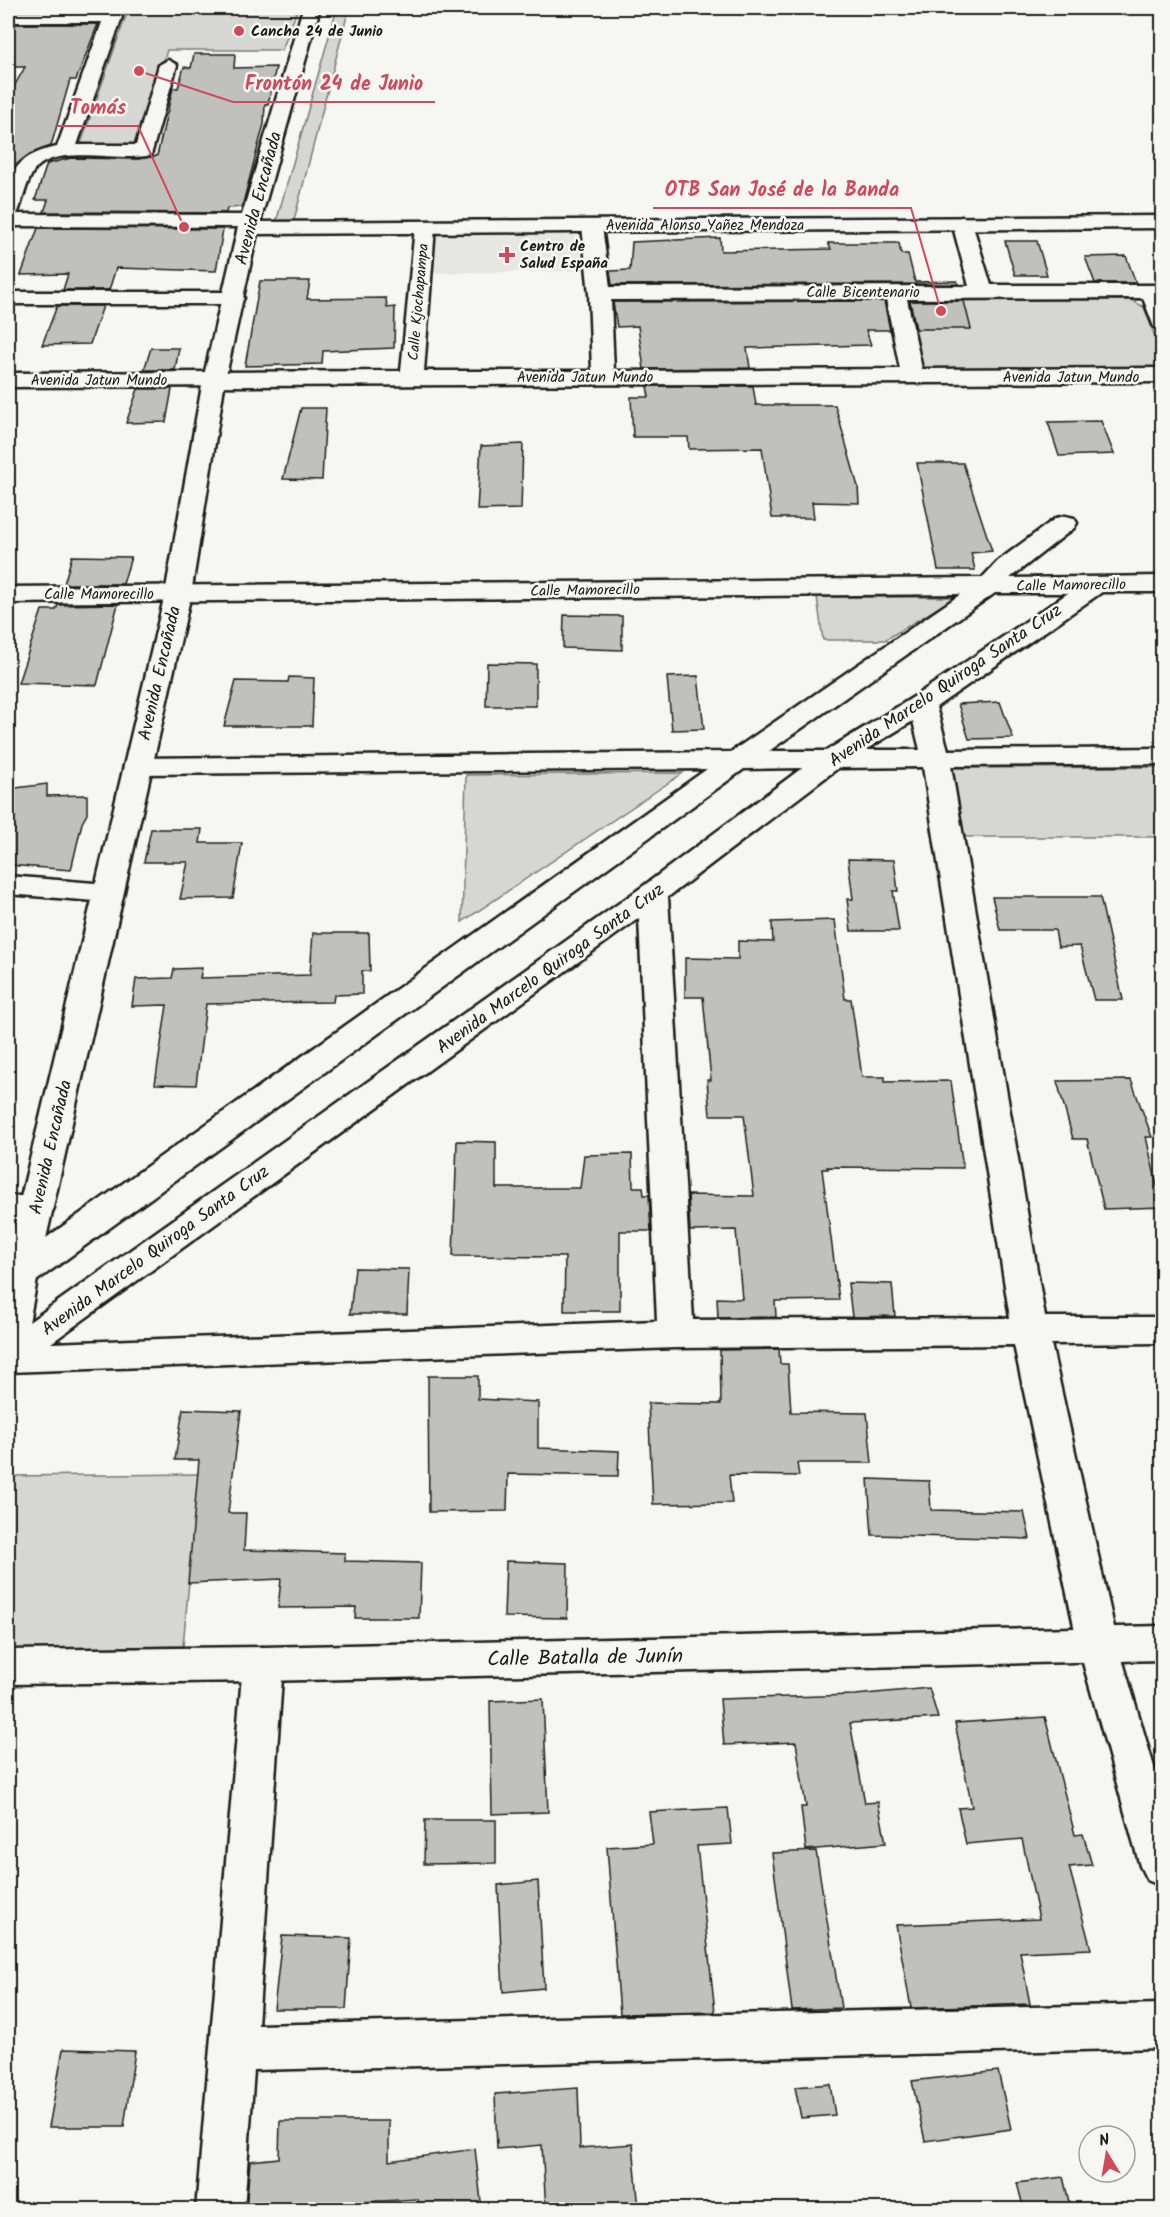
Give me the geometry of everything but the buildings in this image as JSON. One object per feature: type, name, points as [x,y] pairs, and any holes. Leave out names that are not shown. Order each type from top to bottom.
[{"type":"street","name":"Avenida Encañada","points":[[8,1339],[22,1208],[107,893],[138,766],[178,594],[214,380],[249,224],[310,8]]},
{"type":"street","points":[[8,17],[67,12],[114,17],[65,151]]},
{"type":"street","points":[[8,212],[27,166],[44,155],[65,151],[144,151],[168,65]]},
{"type":"street","name":"Avenida Alonso Yañez Mendoza","points":[[8,220],[425,226],[1162,222]]},
{"type":"street","points":[[962,223],[982,292]]},
{"type":"street","name":"Calle Kjochapampa","points":[[412,377],[425,226]]},
{"type":"street","points":[[592,226],[600,294],[603,376]]},
{"type":"street","points":[[1157,291],[1162,322]]},
{"type":"street","name":"Calle Bicentenario","points":[[600,294],[1157,291]]},
{"type":"street","points":[[895,292],[912,375]]},
{"type":"street","points":[[8,298],[233,298]]},
{"type":"street","name":"Avenida Jatun Mundo","points":[[8,380],[912,375],[952,378],[1162,375]]},
{"type":"street","points":[[14,1279],[738,760],[989,586],[1007,566],[1065,523]]},
{"type":"street","name":"Calle Mamorecillo","points":[[8,595],[1162,584]]},
{"type":"street","name":"Avenida Marcelo Quiroga Santa Cruz","points":[[8,1357],[653,894],[832,759],[922,704],[1096,585]]},
{"type":"street","points":[[922,704],[936,758],[1030,1333],[1098,1645],[1162,1866]]},
{"type":"street","points":[[138,766],[1162,756]]},
{"type":"street","points":[[8,885],[107,893]]},
{"type":"street","points":[[653,894],[676,1334]]},
{"type":"street","points":[[8,1357],[676,1334],[1030,1333],[1162,1330]]},
{"type":"street","name":"Calle Batalla de Junín","points":[[8,1667],[263,1664],[1162,1643]]},
{"type":"street","points":[[220,2210],[263,1664]]},
{"type":"street","points":[[233,2048],[1162,2026]]},
{"type":"shaded area","points":[[78,8],[298,8],[282,50],[167,50],[139,146],[80,146],[127,13],[77,12]]},
{"type":"shaded area","points":[[337,8],[349,8],[293,224],[271,223],[277,219]]},
{"type":"shaded area","name":"Centro de Salud España","points":[[561,233],[579,237],[582,271],[433,273],[434,239],[441,235]]},
{"type":"shaded area","points":[[1129,299],[1144,307],[1162,356],[1162,366],[1152,370],[936,372],[920,366],[907,305],[919,301]]},
{"type":"shaded area","points":[[817,597],[956,597],[885,640],[823,640]]},
{"type":"shaded area","points":[[1162,767],[1162,837],[961,837],[949,768]]},
{"type":"shaded area","points":[[683,773],[462,922],[466,775]]},
{"type":"shaded area","points":[[199,1474],[183,1646],[8,1650],[8,1476]]},
{"type":"place","name":"Cancha 24 de Junio","points":[[239,31]]},
{"type":"place","name":"Frontón 24 de Junio","points":[[139,71]]},
{"type":"place","name":"Tomás","points":[[184,227]]},
{"type":"place","name":"Centro de Salud España","points":[[507,255]]},
{"type":"place","name":"OTB San José de la Banda","points":[[941,311]]}]
